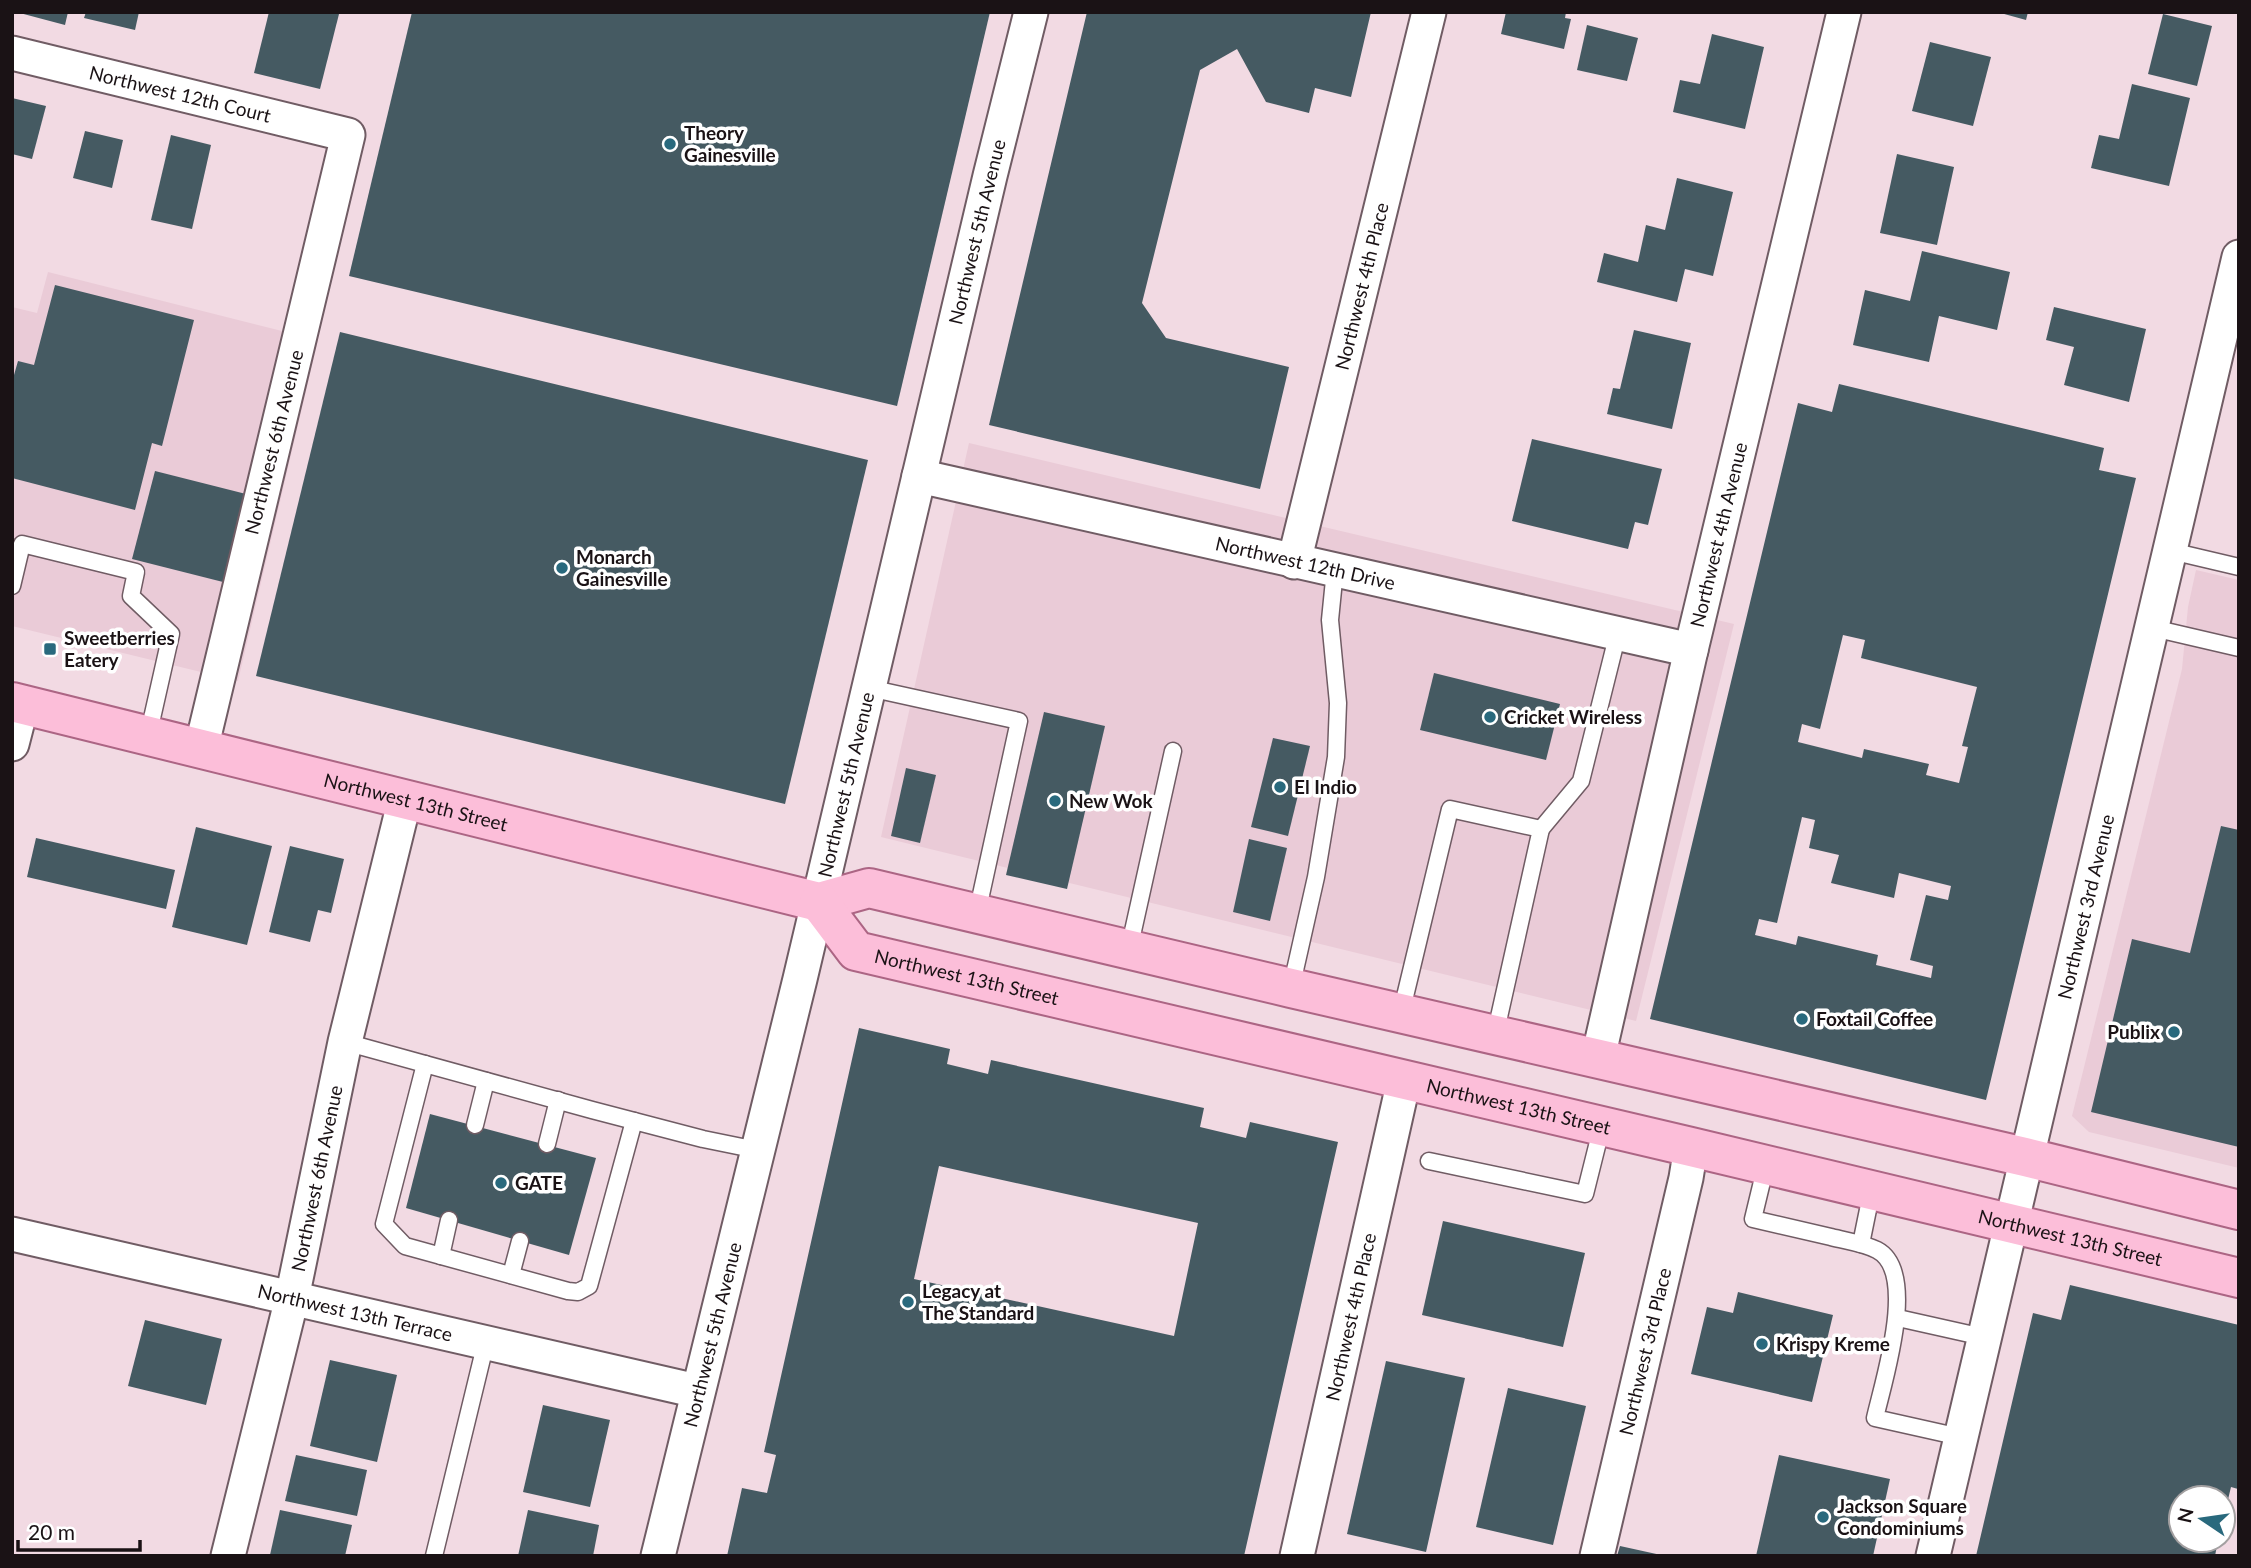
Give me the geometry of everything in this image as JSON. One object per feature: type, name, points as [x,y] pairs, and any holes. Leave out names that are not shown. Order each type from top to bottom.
[{"type":"main road","name":"Northwest 13th Street","points":[[17,704],[819,902],[869,888],[2025,1157],[2239,1210]]},
{"type":"main road","name":"Northwest 13th Street","points":[[819,902],[856,951],[2239,1278]]},
{"type":"street","name":"Northwest 5th Avenue","points":[[658,1556],[819,902],[1031,12]]},
{"type":"street","name":"Northwest 4th Place","points":[[1294,562],[1429,12]]},
{"type":"street","name":"Northwest 4th Avenue","points":[[1598,1058],[1691,650],[1844,12]]},
{"type":"street","name":"Northwest 12th Court","points":[[12,52],[348,135]]},
{"type":"street","name":"Northwest 6th Avenue","points":[[201,749],[348,135]]},
{"type":"street","name":"Northwest 3rd Avenue","points":[[1933,1556],[2239,257]]},
{"type":"street","name":"Northwest 12th Drive","points":[[919,476],[1691,650]]},
{"type":"street","points":[[12,744],[17,704]]},
{"type":"street","name":"Northwest 6th Avenue","points":[[228,1556],[292,1298],[345,1042],[405,799]]},
{"type":"street","name":"Northwest 4th Place","points":[[1297,1556],[1404,1080]]},
{"type":"street","name":"Northwest 3rd Place","points":[[1597,1556],[1691,1147]]},
{"type":"street","name":"Northwest 13th Terrace","points":[[12,1234],[697,1391]]},
{"type":"lane","points":[[12,586],[22,544],[136,572],[131,596],[171,634],[148,736]]},
{"type":"lane","points":[[2171,551],[2239,567]]},
{"type":"lane","points":[[1291,988],[1316,877],[1336,757],[1338,703],[1329,620],[1335,570]]},
{"type":"lane","points":[[2153,628],[2239,648]]},
{"type":"lane","points":[[1495,1035],[1541,830],[1581,781],[1618,633]]},
{"type":"lane","points":[[869,688],[1019,721],[977,913]]},
{"type":"lane","points":[[1129,949],[1173,751]]},
{"type":"lane","points":[[1401,1013],[1450,810],[1541,830]]},
{"type":"lane","points":[[345,1042],[634,1121],[757,1150]]},
{"type":"lane","points":[[425,1064],[384,1224],[405,1246],[441,1256],[568,1290],[578,1292],[589,1286],[634,1121]]},
{"type":"lane","points":[[475,1125],[486,1081]]},
{"type":"lane","points":[[547,1144],[558,1100]]},
{"type":"lane","points":[[1429,1161],[1585,1194],[1602,1126]]},
{"type":"lane","points":[[1766,1165],[1752,1219],[1861,1244],[1879,1251],[1890,1262],[1898,1286],[1898,1318],[1875,1418],[1960,1437]]},
{"type":"lane","points":[[1861,1244],[1872,1190]]},
{"type":"lane","points":[[441,1256],[449,1220]]},
{"type":"lane","points":[[511,1275],[520,1241]]},
{"type":"lane","points":[[1898,1318],[1983,1337]]},
{"type":"lane","points":[[434,1556],[486,1342]]},
{"type":"shaded area","points":[[48,272],[318,340],[238,681],[12,626],[12,307],[37,313]]},
{"type":"shaded area","points":[[969,443],[1734,624],[1636,1021],[881,837]]},
{"type":"shaded area","points":[[2196,570],[2239,580],[2239,1168],[2089,1132],[2072,1116],[2182,669],[2188,607]]},
{"type":"building","points":[[16,12],[68,12],[65,25]]},
{"type":"building","points":[[86,12],[139,12],[135,30],[84,18]]},
{"type":"building","points":[[269,12],[339,14],[320,89],[254,73]]},
{"type":"building","name":"Theory Gainesville","points":[[412,12],[990,12],[897,406],[349,276]]},
{"type":"building","points":[[1087,12],[1371,12],[1351,97],[1315,88],[1309,113],[1266,102],[1237,49],[1200,70],[1142,303],[1166,338],[1289,367],[1260,489],[989,425]]},
{"type":"building","points":[[1506,12],[1566,12],[1565,18],[1571,19],[1564,49],[1501,34]]},
{"type":"building","points":[[1997,12],[2028,12],[2026,20]]},
{"type":"building","points":[[2163,14],[2212,26],[2197,86],[2148,74]]},
{"type":"building","points":[[1587,25],[1638,38],[1627,81],[1577,70]]},
{"type":"building","points":[[1712,34],[1764,47],[1745,129],[1673,112],[1680,80],[1700,84]]},
{"type":"building","points":[[1930,42],[1991,57],[1973,126],[1912,111]]},
{"type":"building","points":[[2132,84],[2190,98],[2169,186],[2091,168],[2099,135],[2119,139]]},
{"type":"building","points":[[12,98],[46,106],[32,159],[12,154]]},
{"type":"building","points":[[85,131],[123,140],[112,188],[73,178]]},
{"type":"building","points":[[171,135],[211,145],[192,229],[151,220]]},
{"type":"building","points":[[1897,154],[1954,167],[1937,245],[1880,233]]},
{"type":"building","points":[[1677,178],[1733,192],[1713,276],[1685,269],[1677,302],[1597,282],[1604,253],[1638,262],[1646,225],[1665,230]]},
{"type":"building","points":[[1922,251],[2010,272],[1997,330],[1939,316],[1929,362],[1853,345],[1865,290],[1910,301]]},
{"type":"building","points":[[55,285],[194,320],[162,446],[152,443],[135,510],[12,478],[12,382],[18,361],[34,365]]},
{"type":"building","points":[[2054,307],[2146,329],[2129,402],[2064,385],[2074,347],[2046,340]]},
{"type":"building","points":[[1634,330],[1691,343],[1672,429],[1607,414],[1613,388],[1620,389]]},
{"type":"building","name":"Monarch Gainesville","points":[[340,332],[868,460],[785,804],[256,676]]},
{"type":"building","points":[[1839,384],[2104,448],[2099,470],[2136,478],[1986,1100],[1650,1019],[1798,403],[1832,412]],"holes":[[[1843,635],[1865,640],[1861,658],[1977,687],[1962,746],[1968,747],[1959,783],[1926,775],[1929,764],[1864,749],[1862,758],[1798,742],[1802,724],[1820,729]],[[1802,817],[1815,820],[1809,848],[1839,855],[1831,883],[1894,898],[1899,873],[1951,886],[1948,900],[1926,895],[1910,960],[1933,966],[1931,978],[1876,965],[1878,955],[1798,936],[1796,945],[1755,935],[1759,919],[1777,923]]]},
{"type":"building","points":[[1532,439],[1662,469],[1648,525],[1635,522],[1628,549],[1512,521]]},
{"type":"building","points":[[155,471],[246,494],[223,582],[132,559]]},
{"type":"building","name":"Cricket Wireless","points":[[1434,673],[1560,704],[1546,760],[1420,730]]},
{"type":"building","name":"New Wok","points":[[1044,712],[1105,726],[1067,889],[1006,875]]},
{"type":"building","name":"El Indio","points":[[1273,738],[1310,746],[1288,836],[1251,827]]},
{"type":"building","points":[[906,768],[936,775],[920,843],[891,836]]},
{"type":"building","name":"Publix","points":[[2221,826],[2239,830],[2239,1147],[2091,1112],[2132,939],[2190,953]]},
{"type":"building","points":[[196,827],[272,846],[247,945],[172,927]]},
{"type":"building","points":[[36,838],[175,870],[166,909],[27,877]]},
{"type":"building","points":[[1249,839],[1287,848],[1270,921],[1233,912]]},
{"type":"building","points":[[290,846],[344,859],[331,913],[318,910],[310,942],[269,932]]},
{"type":"building","name":"Legacy at The Standard","points":[[859,1028],[950,1049],[947,1064],[988,1074],[991,1060],[1204,1108],[1200,1127],[1246,1138],[1250,1122],[1338,1142],[1244,1556],[727,1556],[742,1488],[767,1493],[776,1455],[764,1452]],"holes":[[[939,1166],[1198,1223],[1174,1336],[914,1279]]]},
{"type":"building","name":"GATE","points":[[430,1114],[596,1158],[569,1255],[406,1208]]},
{"type":"building","points":[[1443,1221],[1585,1253],[1563,1347],[1422,1315]]},
{"type":"building","points":[[2070,1285],[2239,1325],[2238,1489],[2237,1484],[2167,1484],[2167,1554],[2215,1556],[1976,1556],[2033,1313],[2061,1320]]},
{"type":"building","name":"Krispy Kreme","points":[[1738,1292],[1833,1315],[1812,1402],[1691,1374],[1707,1307],[1733,1313]]},
{"type":"building","points":[[145,1320],[222,1339],[206,1405],[128,1386]]},
{"type":"building","points":[[330,1360],[397,1375],[377,1462],[310,1446]]},
{"type":"building","points":[[1386,1361],[1465,1378],[1426,1552],[1347,1534]]},
{"type":"building","points":[[1508,1388],[1586,1406],[1553,1545],[1476,1527]]},
{"type":"building","points":[[543,1405],[610,1420],[590,1507],[523,1492]]},
{"type":"building","points":[[296,1455],[367,1470],[357,1516],[285,1501]]},
{"type":"building","name":"Jackson Square Condominiums","points":[[1779,1455],[1890,1479],[1873,1556],[1756,1556]]},
{"type":"building","points":[[280,1510],[352,1525],[345,1556],[270,1555]]},
{"type":"building","points":[[528,1510],[599,1525],[593,1556],[518,1556]]},
{"type":"building","points":[[1620,1546],[1661,1555],[1661,1556],[1617,1556]]},
{"type":"place","name":"Theory Gainesville","points":[[670,144]]},
{"type":"place","name":"Monarch Gainesville","points":[[562,568]]},
{"type":"place","name":"Sweetberries Eatery","points":[[50,649]]},
{"type":"place","name":"Cricket Wireless","points":[[1490,717]]},
{"type":"place","name":"El Indio","points":[[1280,787]]},
{"type":"place","name":"New Wok","points":[[1055,801]]},
{"type":"place","name":"Foxtail Coffee","points":[[1802,1019]]},
{"type":"place","name":"Publix","points":[[2174,1032]]},
{"type":"place","name":"GATE","points":[[501,1183]]},
{"type":"place","name":"Legacy at The Standard","points":[[908,1302]]},
{"type":"place","name":"Krispy Kreme","points":[[1762,1344]]},
{"type":"place","name":"Jackson Square Condominiums","points":[[1823,1517]]}]
